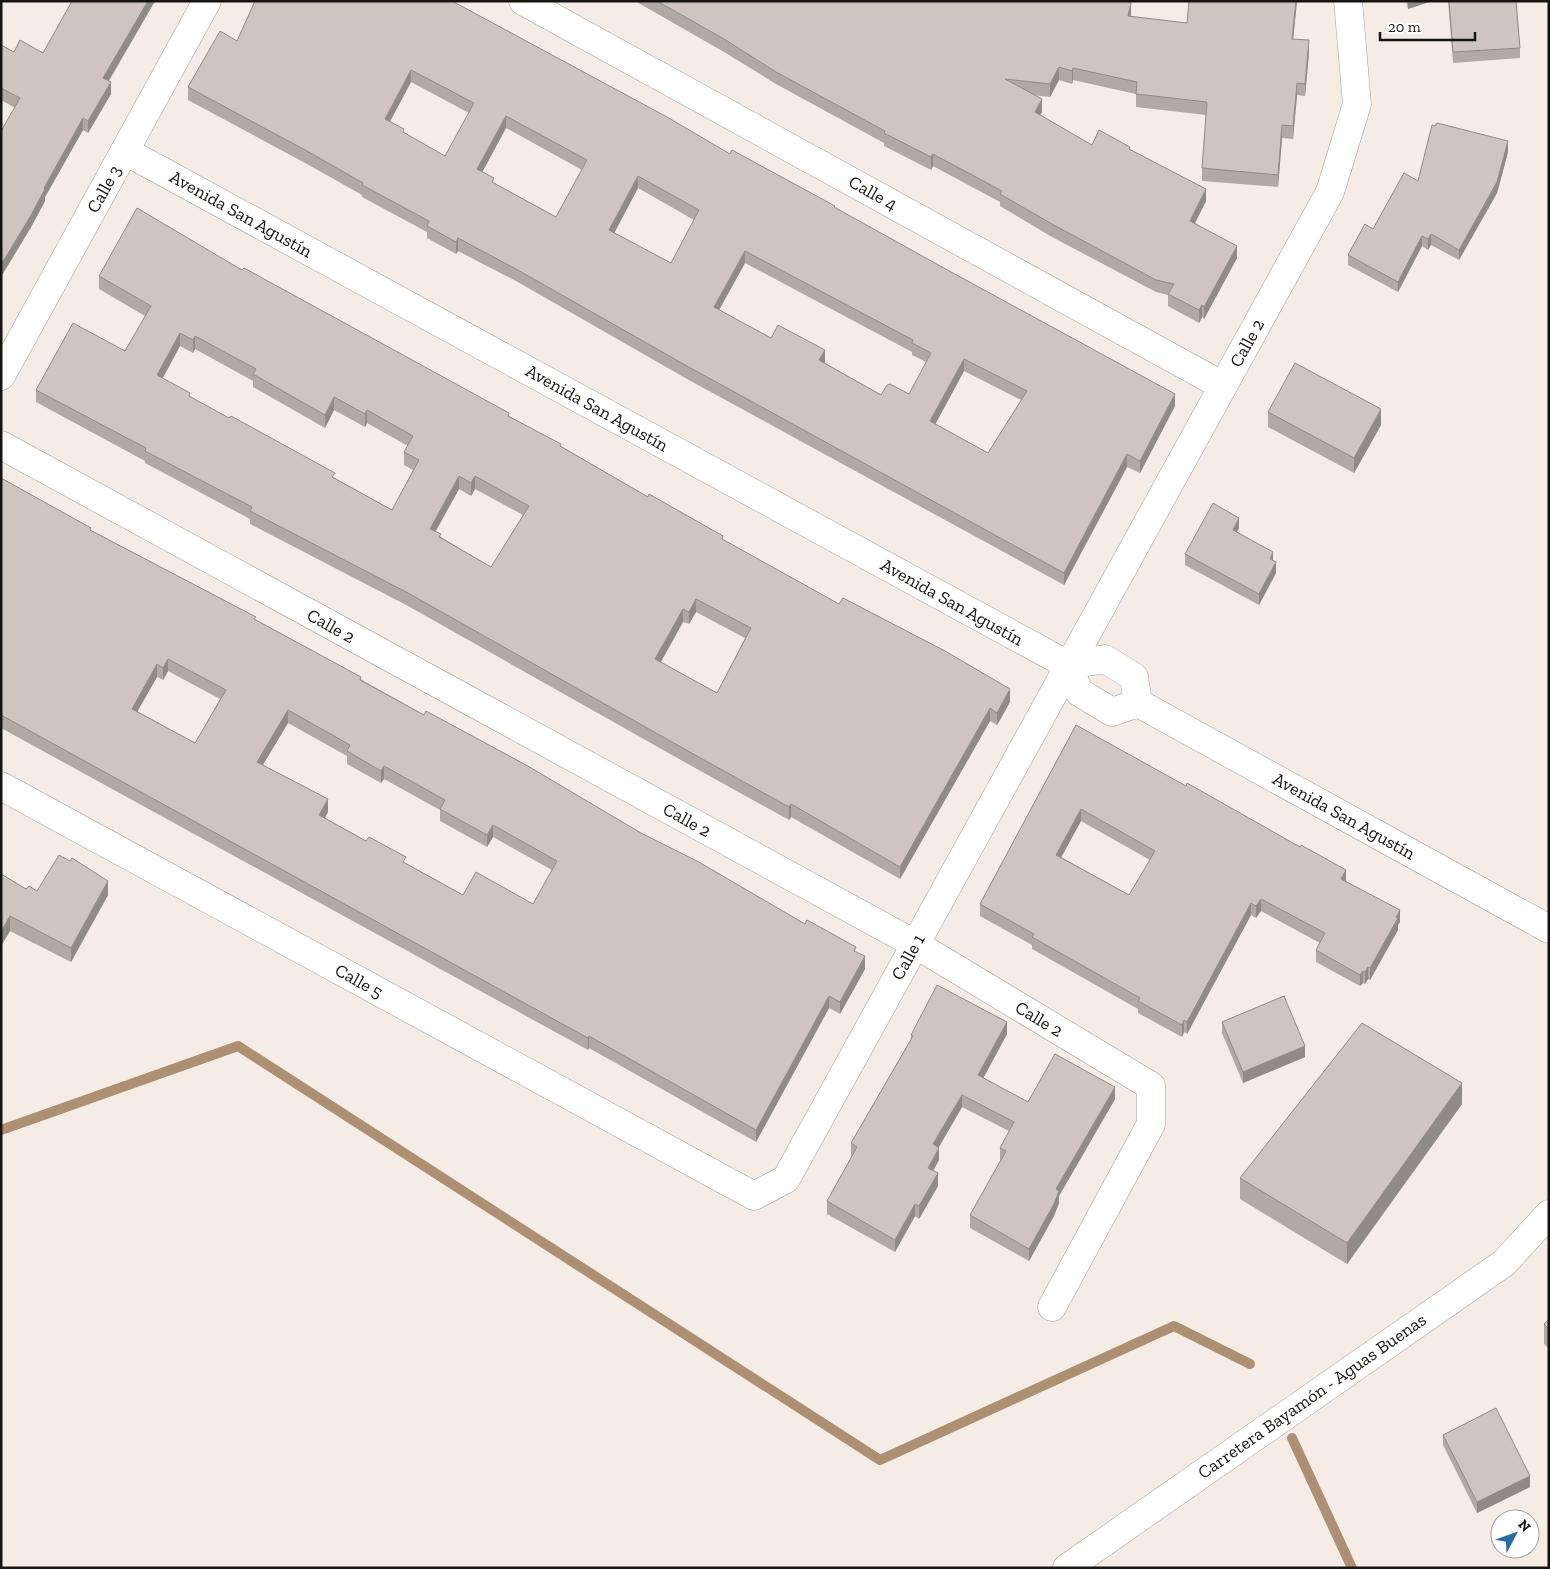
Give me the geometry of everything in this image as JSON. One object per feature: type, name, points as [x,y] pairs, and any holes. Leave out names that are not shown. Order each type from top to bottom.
[{"type":"street","name":"Calle 3","points":[[1,376],[207,1]]},
{"type":"street","name":"Calle 4","points":[[523,1],[1223,386]]},
{"type":"street","name":"Calle 2","points":[[1068,665],[1330,192],[1357,104],[1348,1]]},
{"type":"street","name":"Avenida San Agustín","points":[[125,150],[1068,665]]},
{"type":"street","name":"Calle 2","points":[[1,445],[915,944],[1151,1086],[1151,1124],[1052,1307]]},
{"type":"street","points":[[1105,659],[1134,677],[1138,703],[1112,712],[1079,692],[1068,665],[1105,659]]},
{"type":"street","name":"Calle 1","points":[[717,1176],[754,1196],[786,1179],[1068,665]]},
{"type":"street","name":"Avenida San Agustín","points":[[1138,703],[1549,929]]},
{"type":"street","name":"Calle 5","points":[[1,786],[717,1176]]},
{"type":"street","name":"Carretera Bayamón - Aguas Buenas","points":[[1067,1568],[1504,1263],[1549,1214]]},
{"type":"building","points":[[72,1],[148,1],[103,78],[111,82],[88,121],[83,118],[30,217],[1,265],[1,131],[20,98],[1,88],[1,45],[14,52],[20,40],[43,53]]},
{"type":"building","points":[[255,1],[452,1],[667,117],[730,154],[732,150],[1175,394],[1140,461],[1127,454],[1064,573],[687,366],[516,269],[458,238],[456,242],[427,226],[429,221],[362,185],[363,183],[307,151],[188,87],[220,31],[237,41]],"holes":[[[411,70],[474,103],[445,156],[403,132],[404,129],[385,119]],[[506,116],[587,160],[556,217],[492,182],[494,178],[477,169]],[[638,176],[699,210],[671,263],[609,230]],[[745,251],[913,340],[912,343],[931,353],[909,394],[890,384],[887,385],[881,395],[819,360],[825,350],[778,325],[771,338],[714,307]],[[964,359],[1027,391],[988,453],[930,421]]]},
{"type":"building","points":[[657,1],[1125,1],[1131,3],[1128,16],[1187,23],[1189,1],[1296,1],[1292,39],[1309,40],[1305,84],[1297,83],[1293,126],[1282,125],[1278,175],[1202,168],[1207,102],[1136,94],[1137,82],[1073,68],[1072,71],[1059,67],[1050,84],[1005,79],[1042,99],[1035,112],[1092,145],[1099,130],[1130,147],[1129,149],[1206,189],[1190,221],[1237,246],[1204,307],[1202,305],[1199,310],[1168,294],[1174,284],[1156,280],[1000,194],[1002,191],[933,154],[931,157],[884,133],[885,131],[776,72],[724,39]]},
{"type":"building","points":[[1449,1],[1516,1],[1520,48],[1453,52]]},
{"type":"building","points":[[1437,123],[1508,141],[1497,182],[1459,250],[1431,234],[1428,239],[1422,236],[1398,282],[1348,255],[1365,224],[1373,229],[1404,173],[1418,181],[1432,125],[1435,126]]},
{"type":"building","points":[[137,208],[242,270],[244,268],[509,413],[508,416],[561,444],[560,446],[648,497],[649,494],[723,536],[722,539],[839,604],[843,598],[945,651],[1010,689],[997,713],[990,708],[900,867],[791,804],[789,807],[408,593],[250,511],[252,507],[145,451],[146,448],[36,390],[73,323],[125,351],[151,306],[99,276]],"holes":[[[180,333],[193,340],[195,336],[256,369],[253,374],[325,415],[334,397],[365,414],[367,410],[413,436],[404,452],[419,460],[392,510],[332,477],[335,473],[231,416],[229,418],[189,396],[190,393],[157,375]],[[459,476],[471,483],[475,476],[529,506],[491,567],[439,537],[441,534],[430,529]],[[696,599],[751,628],[717,693],[655,659],[683,609],[689,612]]]},
{"type":"building","points":[[1295,363],[1381,409],[1354,458],[1268,412]]},
{"type":"building","points":[[1,478],[91,528],[90,530],[256,617],[254,619],[361,677],[360,680],[424,715],[426,711],[526,765],[641,833],[697,861],[805,924],[807,920],[856,947],[854,951],[865,956],[840,1002],[829,996],[756,1130],[589,1036],[588,1038],[1,715]],"holes":[[[168,659],[226,690],[195,743],[132,709],[157,664],[163,668]],[[288,710],[350,745],[347,751],[381,771],[384,766],[445,800],[440,809],[487,835],[493,825],[557,861],[533,904],[476,872],[463,895],[403,862],[406,857],[369,837],[366,841],[319,815],[328,799],[257,762]]]},
{"type":"building","points":[[1213,503],[1239,518],[1233,530],[1273,552],[1270,559],[1276,562],[1259,594],[1185,554]]},
{"type":"building","points":[[1076,725],[1186,786],[1187,783],[1300,847],[1301,845],[1346,870],[1341,879],[1400,910],[1396,917],[1398,918],[1370,968],[1368,967],[1360,975],[1316,950],[1325,933],[1261,899],[1256,906],[1251,903],[1187,1022],[1184,1020],[1182,1025],[1138,1001],[1140,998],[1032,937],[1034,934],[980,904]],"holes":[[[1081,809],[1155,851],[1129,895],[1056,855]]]},
{"type":"building","points":[[59,855],[70,861],[72,858],[108,881],[71,948],[10,916],[1,932],[1,874],[26,889],[29,886],[37,891]]},
{"type":"building","points":[[937,985],[1007,1022],[978,1075],[1028,1102],[1055,1054],[1115,1087],[1056,1189],[1059,1191],[1054,1204],[1029,1249],[970,1215],[1006,1151],[1000,1148],[1014,1122],[962,1095],[933,1144],[939,1148],[928,1168],[938,1173],[919,1206],[915,1204],[895,1240],[827,1201],[857,1147],[851,1143],[913,1036],[911,1035]]},
{"type":"building","points":[[1284,996],[1305,1046],[1243,1072],[1222,1022]]},
{"type":"building","points":[[1362,1023],[1462,1083],[1347,1243],[1240,1178]]},
{"type":"building","points":[[1549,1319],[1549,1330],[1544,1324]]},
{"type":"building","points":[[1496,1408],[1530,1476],[1477,1502],[1443,1435]]},
{"type":"waterway","points":[[1,1130],[238,1046],[880,1460],[1174,1326],[1250,1364]]},
{"type":"waterway","points":[[1292,1438],[1352,1568]]}]
